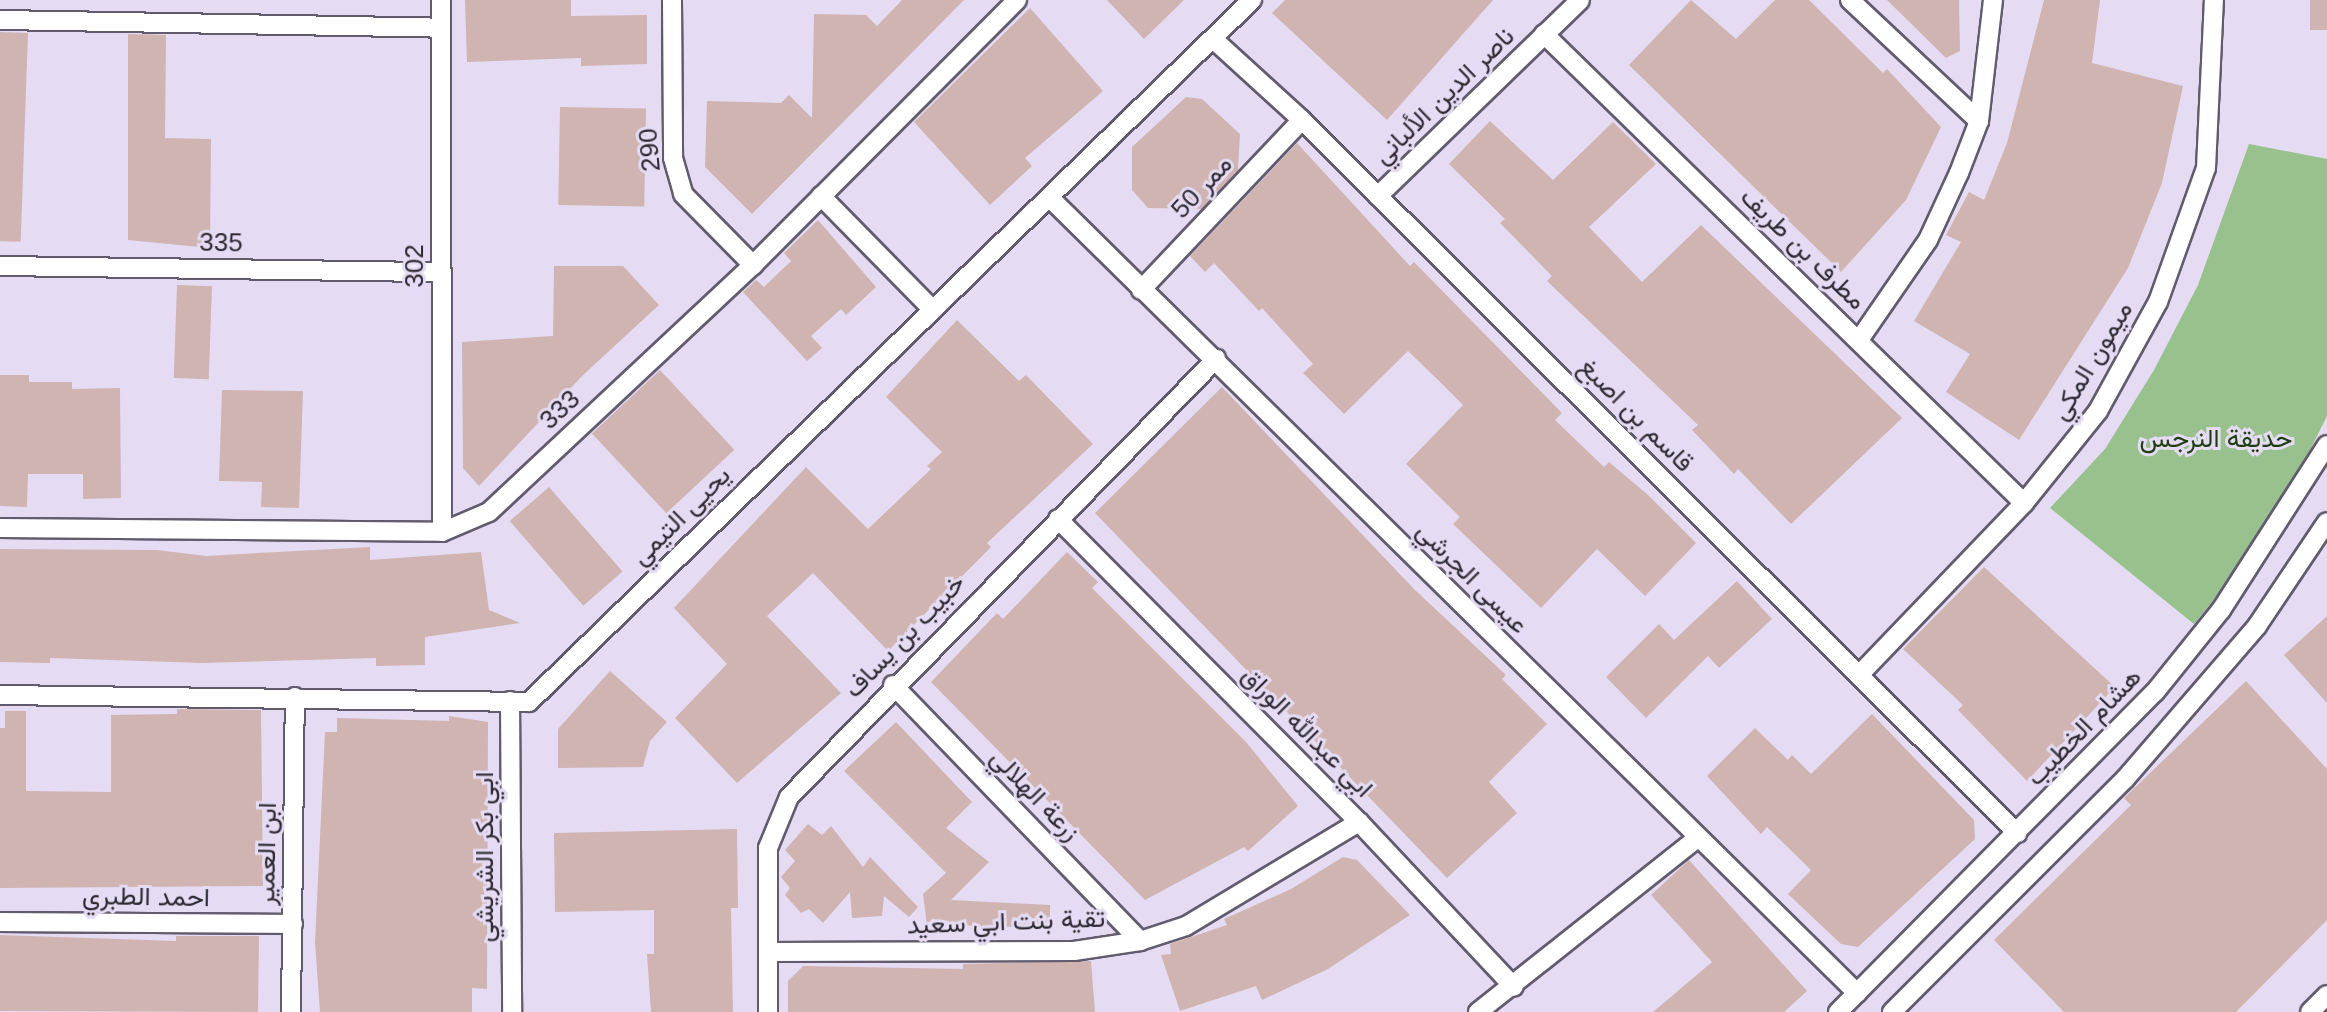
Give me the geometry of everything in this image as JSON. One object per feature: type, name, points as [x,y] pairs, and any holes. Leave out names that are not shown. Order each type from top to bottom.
[{"type":"street","name":"302","points":[[441,0],[442,532]]},
{"type":"street","name":"290","points":[[672,0],[673,158],[683,194],[753,265]]},
{"type":"street","name":"333","points":[[0,528],[442,532],[489,512],[753,265],[1017,0]]},
{"type":"street","name":"يحيى التيمي","points":[[0,695],[529,702],[930,307],[1050,198],[1252,0]]},
{"type":"street","name":"ناصر الدين الألباني","points":[[1378,196],[1580,0]]},
{"type":"street","points":[[1850,0],[1979,121]]},
{"type":"street","points":[[1859,340],[1928,240],[1979,121],[1993,0]]},
{"type":"street","name":"ميمون المكي","points":[[1860,674],[2024,503],[2098,411],[2158,302],[2206,168],[2214,0]]},
{"type":"street","points":[[0,20],[441,28]]},
{"type":"street","name":"مطرف بن طريف","points":[[1544,34],[2024,503]]},
{"type":"street","name":"قاسم بن اصبغ","points":[[1213,39],[1302,120],[2017,833]]},
{"type":"street","name":"ممر 50","points":[[1141,290],[1302,120]]},
{"type":"street","points":[[821,196],[930,307]]},
{"type":"street","name":"عيسى الجرشي","points":[[1050,198],[1141,290],[1216,359],[1696,839],[1857,993]]},
{"type":"street","name":"335","points":[[0,266],[441,272]]},
{"type":"street","name":"خبيب بن يساف","points":[[768,1012],[768,848],[775,822],[805,778],[1216,359]]},
{"type":"street","name":"هشام الخطيب","points":[[1838,1012],[2155,692],[2221,610],[2327,445]]},
{"type":"street","name":"ابي عبدالله الوراق","points":[[1058,519],[1359,822],[1514,987]]},
{"type":"street","points":[[1892,1012],[2125,779],[2257,626],[2327,522]]},
{"type":"street","name":"زرعة الهلالي","points":[[893,685],[1140,941]]},
{"type":"street","name":"ابن العمير","points":[[291,1012],[295,697]]},
{"type":"street","name":"ابي بكر الشريشي","points":[[510,701],[512,1012]]},
{"type":"street","name":"تقية بنت ابي سعيد","points":[[768,952],[1074,951],[1140,941],[1186,926],[1359,822]]},
{"type":"street","points":[[1478,1012],[1514,987],[1696,839]]},
{"type":"street","name":"احمد الطبري","points":[[0,922],[293,924]]},
{"type":"street","points":[[2310,1012],[2327,995]]},
{"type":"green space","name":"حديقة النرجس","points":[[2249,144],[2327,159],[2327,416],[2293,484],[2233,576],[2194,624],[2050,508],[2105,449],[2154,370],[2198,285]]},
{"type":"building","points":[[465,0],[571,0],[571,16],[647,15],[647,64],[581,66],[581,58],[467,62]]},
{"type":"building","points":[[902,0],[964,0],[752,214],[705,167],[707,101],[781,103],[789,95],[812,118],[814,14],[866,15],[877,26]]},
{"type":"building","points":[[1107,0],[1184,0],[1144,39]]},
{"type":"building","points":[[1285,0],[1493,0],[1387,120],[1272,13]]},
{"type":"building","points":[[1691,0],[1736,39],[1775,0],[1809,0],[1883,73],[1887,69],[1941,127],[1906,200],[1841,272],[1629,65]]},
{"type":"building","points":[[1887,0],[1959,0],[1960,51],[1946,58]]},
{"type":"building","points":[[2044,0],[2100,0],[2092,63],[2183,86],[2162,183],[2128,268],[2019,440],[1946,392],[1970,354],[1914,321],[1961,242],[1946,235],[1969,192],[1984,200],[2007,143]]},
{"type":"building","points":[[2310,0],[2327,0],[2327,30],[2310,30]]},
{"type":"building","points":[[1030,8],[1103,91],[1025,158],[1032,166],[990,205],[914,122]]},
{"type":"building","points":[[0,32],[28,33],[21,242],[0,241]]},
{"type":"building","points":[[128,34],[166,35],[165,138],[211,139],[210,248],[128,240]]},
{"type":"building","points":[[1186,97],[1202,99],[1240,134],[1238,170],[1202,209],[1148,208],[1132,190],[1132,147]]},
{"type":"building","points":[[560,107],[646,109],[644,206],[558,205]]},
{"type":"building","points":[[1490,121],[1553,180],[1613,122],[1656,164],[1589,227],[1642,282],[1701,225],[1902,418],[1791,524],[1738,469],[1734,474],[1692,430],[1698,425],[1547,281],[1552,276],[1500,223],[1505,219],[1449,164]]},
{"type":"building","points":[[1297,143],[1410,266],[1414,262],[1562,413],[1555,420],[1604,467],[1609,462],[1648,495],[1696,543],[1645,596],[1597,549],[1541,608],[1453,524],[1460,517],[1406,464],[1463,405],[1408,351],[1344,414],[1303,373],[1313,364],[1262,308],[1259,311],[1214,263],[1205,272],[1190,256]]},
{"type":"building","points":[[818,220],[876,287],[846,315],[841,309],[811,336],[822,348],[807,361],[743,292],[756,280],[764,287],[791,261],[784,253]]},
{"type":"building","points":[[554,266],[623,266],[659,305],[582,376],[479,486],[463,468],[462,342],[553,336]]},
{"type":"building","points":[[177,285],[212,286],[209,379],[174,378]]},
{"type":"building","points":[[957,320],[1019,381],[1026,375],[1093,444],[987,543],[991,547],[888,651],[813,573],[767,616],[841,693],[737,783],[675,718],[727,664],[674,608],[806,467],[868,529],[931,469],[927,466],[942,452],[886,397]]},
{"type":"building","points":[[660,370],[734,450],[666,513],[592,433]]},
{"type":"building","points":[[0,375],[29,375],[29,382],[72,382],[72,389],[120,388],[121,498],[83,499],[83,474],[28,474],[27,507],[0,506]]},
{"type":"building","points":[[1222,387],[1415,590],[1506,675],[1502,679],[1547,724],[1489,782],[1517,813],[1447,878],[1095,513]]},
{"type":"building","points":[[222,390],[303,391],[299,508],[261,507],[262,482],[219,481]]},
{"type":"building","points":[[549,487],[622,572],[583,606],[510,521]]},
{"type":"building","points":[[370,547],[370,560],[481,552],[489,610],[520,623],[425,637],[425,665],[376,666],[376,658],[203,663],[50,658],[50,663],[0,662],[0,549],[157,550],[206,556]]},
{"type":"building","points":[[1067,552],[1098,582],[1092,588],[1246,742],[1298,806],[1248,851],[1244,847],[1145,900],[931,682],[997,613],[1003,619]]},
{"type":"building","points":[[1984,567],[2115,687],[2027,781],[1958,710],[1963,705],[1903,649]]},
{"type":"building","points":[[1737,581],[1772,619],[1719,668],[1708,656],[1646,718],[1606,677],[1659,624],[1674,640]]},
{"type":"building","points":[[2327,616],[2327,703],[2284,655]]},
{"type":"building","points":[[610,671],[667,722],[650,741],[643,767],[558,768],[558,729]]},
{"type":"building","points":[[2246,681],[2327,769],[2327,920],[2236,1012],[2064,1012],[1994,940],[2131,805],[2124,798]]},
{"type":"building","points":[[177,709],[261,710],[263,886],[0,888],[0,728],[5,728],[5,711],[26,711],[26,791],[111,792],[111,715],[177,714]]},
{"type":"building","points":[[1872,714],[1974,820],[1975,839],[1858,947],[1841,944],[1788,894],[1811,870],[1767,827],[1761,834],[1707,776],[1755,728],[1788,760],[1792,755],[1811,774]]},
{"type":"building","points":[[449,716],[488,722],[487,989],[472,988],[472,1012],[320,1012],[315,942],[325,732],[337,732],[337,718],[449,721]]},
{"type":"building","points":[[896,722],[972,802],[946,828],[989,862],[951,900],[1050,905],[1050,928],[949,925],[949,921],[932,919],[927,925],[923,894],[946,873],[844,771]]},
{"type":"building","points":[[808,824],[822,835],[831,826],[863,867],[870,857],[918,907],[909,917],[884,896],[882,916],[852,918],[850,892],[823,923],[809,909],[801,913],[785,895],[790,888],[781,877],[795,861],[785,850]]},
{"type":"building","points":[[737,829],[738,908],[731,908],[733,1012],[651,1012],[647,954],[654,954],[654,910],[555,912],[554,833]]},
{"type":"building","points":[[1343,857],[1357,860],[1410,915],[1328,969],[1262,1000],[1256,986],[1180,1011],[1161,955],[1171,954],[1170,944],[1227,925],[1224,919],[1291,889]]},
{"type":"building","points":[[1689,860],[1807,991],[1784,1012],[1653,1012],[1712,962],[1651,895]]},
{"type":"building","points":[[0,935],[176,941],[176,936],[259,936],[258,1012],[0,1011]]},
{"type":"building","points":[[1091,961],[1095,1012],[788,1012],[788,981],[803,966],[963,969],[963,964]]}]
